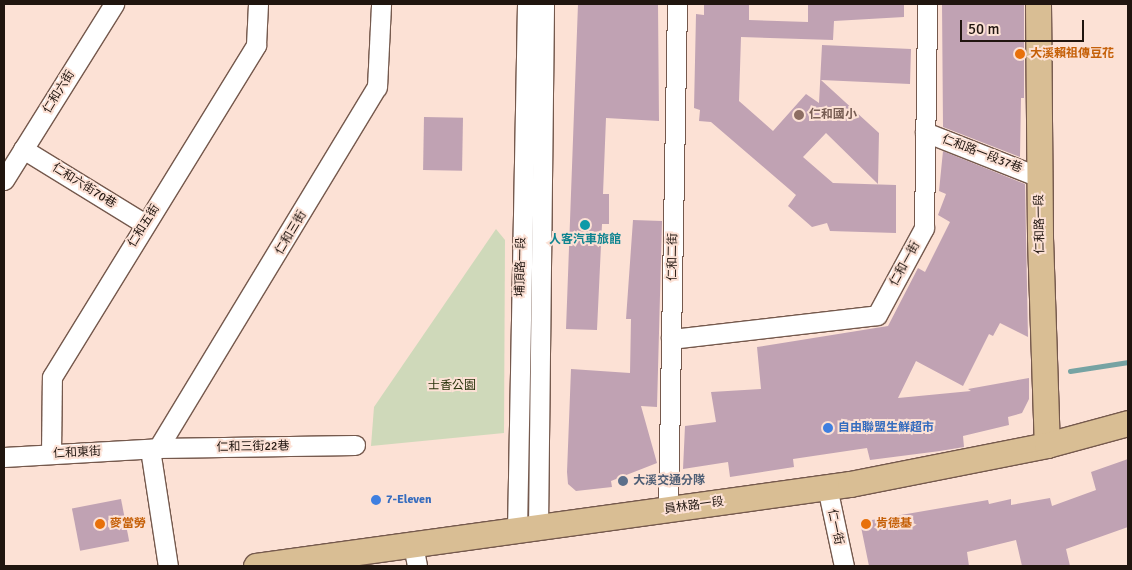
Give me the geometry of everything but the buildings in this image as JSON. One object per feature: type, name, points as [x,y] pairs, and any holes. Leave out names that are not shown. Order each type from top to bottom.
[{"type":"main road","name":"仁和路一段","points":[[1038,4],[1040,177],[1047,445]]},
{"type":"main road","name":"員林路一段","points":[[256,566],[415,556],[528,529],[827,488],[1047,445],[1128,423]]},
{"type":"street","name":"仁和六街","points":[[4,180],[114,4]]},
{"type":"street","name":"仁和五街","points":[[50,454],[52,377],[144,224],[256,45],[258,4]]},
{"type":"street","name":"仁和三街","points":[[154,449],[377,87],[380,4]]},
{"type":"street","name":"埔頂路一段","points":[[527,4],[528,529]]},
{"type":"street","name":"埔頂路一段","points":[[528,529],[544,4]]},
{"type":"street","name":"仁和二街","points":[[668,509],[677,4]]},
{"type":"street","name":"仁和一街","points":[[671,339],[876,315],[924,228],[927,4]]},
{"type":"street","name":"仁和路一段37巷","points":[[925,132],[1040,177]]},
{"type":"street","name":"仁和六街70巷","points":[[23,149],[144,224]]},
{"type":"street","name":"仁和三街22巷","points":[[154,449],[355,446]]},
{"type":"street","name":"仁和東街","points":[[4,457],[154,449]]},
{"type":"street","points":[[154,449],[168,566]]},
{"type":"street","name":"仁一街","points":[[827,488],[844,566]]},
{"type":"green space","name":"士香公園","points":[[496,229],[505,240],[504,433],[371,446],[374,407]]},
{"type":"waterway","points":[[1070,371],[1128,362]]},
{"type":"place","name":"大溪賴祖傳豆花","points":[[1020,54]]},
{"type":"place","name":"仁和國小","points":[[799,115]]},
{"type":"place","name":"人客汽車旅館","points":[[585,225]]},
{"type":"place","name":"自由聯盟生鮮超市","points":[[828,428]]},
{"type":"place","name":"大溪交通分隊","points":[[623,481]]},
{"type":"place","name":"7-Eleven","points":[[376,500]]},
{"type":"place","name":"麥當勞","points":[[100,524]]},
{"type":"place","name":"肯德基","points":[[866,524]]}]
